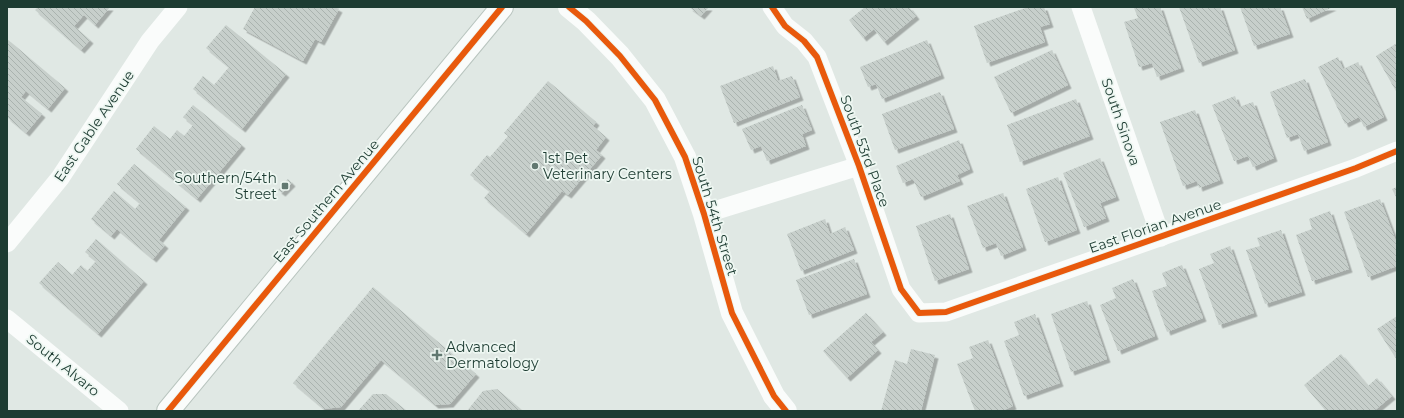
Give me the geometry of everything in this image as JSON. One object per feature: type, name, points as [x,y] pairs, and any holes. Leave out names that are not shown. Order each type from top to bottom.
[{"type":"main road","name":"East Southern Avenue","points":[[168,411],[502,7]]},
{"type":"main road","name":"South 54th Street","points":[[569,7],[586,21],[620,56],[655,100],[685,157],[704,214],[732,313],[774,396],[786,411]]},
{"type":"street","name":"East Gable Avenue","points":[[7,243],[60,178],[150,41],[178,7]]},
{"type":"street","name":"South 53rd Place","points":[[772,7],[785,26],[804,41],[818,57],[859,166],[901,289],[919,313]]},
{"type":"street","name":"South Sinova","points":[[1082,7],[1160,237]]},
{"type":"street","name":"East Florian Avenue","points":[[919,313],[946,312],[1356,168],[1397,151]]},
{"type":"street","points":[[704,214],[859,166]]},
{"type":"street","name":"South Alvaro","points":[[7,319],[119,411]]},
{"type":"building","points":[[38,7],[110,7],[95,25],[84,15],[74,26],[90,40],[81,50],[35,10]]},
{"type":"building","points":[[255,7],[335,7],[339,9],[321,42],[315,39],[303,61],[243,29]]},
{"type":"building","points":[[689,7],[709,7],[701,16]]},
{"type":"building","points":[[865,7],[909,7],[916,16],[884,42],[874,29],[863,38],[849,20]]},
{"type":"building","points":[[1028,7],[1044,7],[1050,24],[1040,27],[1045,42],[987,63],[974,26]]},
{"type":"building","points":[[1160,7],[1181,68],[1157,77],[1152,63],[1139,67],[1124,22],[1138,18],[1134,8]]},
{"type":"building","points":[[1179,7],[1220,7],[1235,50],[1199,63]]},
{"type":"building","points":[[1240,7],[1280,7],[1290,34],[1254,46]]},
{"type":"building","points":[[1302,7],[1333,7],[1307,19]]},
{"type":"building","points":[[226,25],[286,74],[242,129],[193,89],[203,76],[214,85],[229,67],[206,48]]},
{"type":"building","points":[[7,39],[65,88],[48,109],[26,91],[21,97],[42,114],[26,133],[7,117]]},
{"type":"building","points":[[927,40],[941,75],[882,99],[876,84],[868,87],[860,67]]},
{"type":"building","points":[[1397,43],[1397,93],[1376,56]]},
{"type":"building","points":[[1052,50],[1068,85],[1011,113],[994,77]]},
{"type":"building","points":[[1338,57],[1343,69],[1358,62],[1384,117],[1364,127],[1359,117],[1345,124],[1318,67]]},
{"type":"building","points":[[773,66],[778,81],[792,76],[800,97],[734,123],[720,86]]},
{"type":"building","points":[[1305,79],[1328,142],[1304,151],[1298,134],[1287,138],[1270,92]]},
{"type":"building","name":"1st Pet Veterinary Centers","points":[[548,81],[596,122],[593,126],[606,137],[596,150],[602,155],[568,195],[562,191],[526,234],[484,198],[490,191],[470,175],[487,155],[490,157],[508,136],[504,133]]},
{"type":"building","points":[[940,92],[954,129],[895,150],[882,114]]},
{"type":"building","points":[[1235,96],[1239,107],[1253,102],[1274,158],[1253,167],[1248,156],[1234,161],[1212,105]]},
{"type":"building","points":[[1076,99],[1090,136],[1020,162],[1007,125]]},
{"type":"building","points":[[193,105],[242,145],[197,199],[136,149],[154,126],[170,139],[177,130],[184,136],[193,125],[183,117]]},
{"type":"building","points":[[802,105],[812,130],[802,134],[806,146],[767,161],[761,146],[751,150],[742,129]]},
{"type":"building","points":[[1195,110],[1220,180],[1199,188],[1197,181],[1183,186],[1160,122]]},
{"type":"building","points":[[959,140],[970,169],[957,175],[960,181],[921,197],[913,179],[903,183],[896,166]]},
{"type":"building","points":[[1100,158],[1116,197],[1100,203],[1106,218],[1084,227],[1063,173]]},
{"type":"building","points":[[134,164],[186,207],[159,240],[165,245],[153,259],[117,229],[111,236],[91,219],[114,191],[135,209],[140,203],[117,184]]},
{"type":"building","points":[[1058,177],[1077,230],[1045,242],[1026,189]]},
{"type":"building","points":[[288,179],[292,183],[282,193],[278,190]]},
{"type":"building","points":[[1397,187],[1397,199],[1392,189]]},
{"type":"building","points":[[1003,193],[1023,247],[1001,256],[996,243],[983,248],[967,206]]},
{"type":"building","points":[[1380,199],[1397,244],[1397,266],[1368,277],[1344,212]]},
{"type":"building","points":[[1330,211],[1349,269],[1312,281],[1296,235],[1312,229],[1309,219]]},
{"type":"building","points":[[950,214],[969,269],[935,281],[916,226]]},
{"type":"building","points":[[825,219],[830,234],[845,227],[854,250],[801,271],[787,234]]},
{"type":"building","points":[[1281,230],[1302,292],[1265,304],[1246,250],[1260,246],[1257,238]]},
{"type":"building","points":[[96,239],[144,281],[98,334],[39,283],[58,262],[72,275],[81,265],[87,271],[96,261],[85,252]]},
{"type":"building","points":[[1230,246],[1254,313],[1219,325],[1199,269],[1214,263],[1210,254]]},
{"type":"building","points":[[854,259],[867,294],[809,315],[796,280]]},
{"type":"building","points":[[1182,265],[1203,318],[1167,332],[1152,291],[1167,286],[1162,273]]},
{"type":"building","points":[[1133,279],[1155,336],[1118,351],[1100,305],[1116,298],[1112,288]]},
{"type":"building","points":[[373,287],[476,374],[450,404],[435,405],[381,360],[341,407],[324,409],[293,383]]},
{"type":"building","points":[[1087,301],[1107,359],[1071,372],[1051,314]]},
{"type":"building","points":[[866,313],[883,332],[871,342],[878,350],[847,378],[823,351]]},
{"type":"building","points":[[1035,314],[1060,383],[1024,396],[1004,341],[1019,335],[1014,322]]},
{"type":"building","points":[[1397,316],[1397,360],[1377,329]]},
{"type":"building","points":[[988,340],[1013,406],[1002,411],[975,411],[957,364],[973,358],[969,347]]},
{"type":"building","points":[[911,349],[935,355],[921,411],[881,411],[895,360],[907,364]]},
{"type":"building","points":[[1341,354],[1368,386],[1377,378],[1392,396],[1374,411],[1326,411],[1304,385]]},
{"type":"building","points":[[497,389],[523,411],[467,411],[483,391]]},
{"type":"building","points":[[373,394],[386,394],[407,411],[358,411]]},
{"type":"cycle path","points":[[168,411],[502,7]]},
{"type":"cycle path","points":[[569,7],[586,21],[620,56],[655,100],[685,157],[704,214],[732,313],[774,396],[786,411]]},
{"type":"cycle path","points":[[772,7],[785,26],[804,41],[817,57],[859,166],[901,289],[919,313],[946,312],[1356,168],[1397,151]]},
{"type":"place","name":"1st Pet Veterinary Centers","points":[[535,166]]},
{"type":"place","name":"Southern/54th Street","points":[[285,186]]},
{"type":"place","name":"Advanced Dermatology","points":[[437,355]]}]
